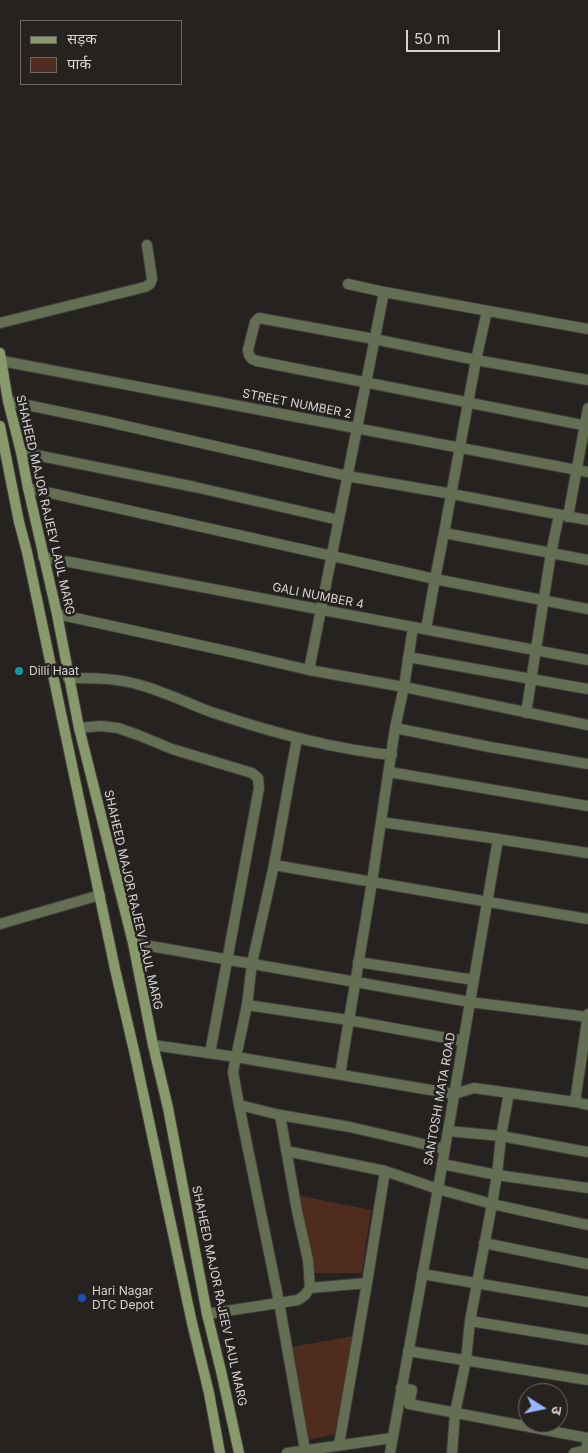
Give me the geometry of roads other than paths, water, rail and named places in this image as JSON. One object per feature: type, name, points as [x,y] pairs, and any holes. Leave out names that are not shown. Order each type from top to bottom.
[{"type":"street","points":[[0,324],[150,284],[152,279],[147,245]]},
{"type":"street","points":[[348,284],[588,329]]},
{"type":"street","points":[[309,670],[384,292]]},
{"type":"street","points":[[426,629],[476,360],[487,311]]},
{"type":"street","points":[[586,426],[257,361],[252,359],[248,350],[255,322],[260,318],[588,380]]},
{"type":"street","name":"SHAHEED MAJOR RAJEEV LAUL MARG","points":[[1,357],[8,401],[57,614],[79,728],[133,943],[153,1045],[168,1108],[207,1314],[239,1453]]},
{"type":"street","name":"STREET NUMBER 2","points":[[1,357],[358,429],[588,472]]},
{"type":"street","points":[[8,401],[104,420],[348,476],[588,520]]},
{"type":"street","points":[[526,713],[551,553],[577,470],[588,408]]},
{"type":"street","points":[[0,426],[19,522],[192,1323],[209,1393],[220,1453]]},
{"type":"street","points":[[21,452],[195,487],[339,520]]},
{"type":"street","points":[[28,488],[331,557],[588,609]]},
{"type":"street","points":[[444,533],[588,560]]},
{"type":"street","name":"GALI NUMBER 4","points":[[43,557],[588,660]]},
{"type":"street","points":[[57,614],[309,670],[404,687],[588,725]]},
{"type":"street","points":[[340,1074],[395,728],[404,687],[412,627]]},
{"type":"street","points":[[408,656],[588,689]]},
{"type":"street","points":[[68,678],[106,678],[139,684],[210,711],[297,738],[363,752],[392,755]]},
{"type":"street","points":[[79,728],[101,726],[118,728],[172,749],[252,774],[258,778],[259,788],[210,1053]]},
{"type":"street","points":[[395,728],[588,764]]},
{"type":"street","points":[[297,738],[274,865],[252,963],[247,1005],[234,1072],[238,1105],[279,1302],[305,1450]]},
{"type":"street","points":[[389,772],[588,806]]},
{"type":"street","points":[[381,822],[588,853]]},
{"type":"street","name":"SANTOSHI MATA ROAD","points":[[390,1453],[438,1189],[498,839]]},
{"type":"street","points":[[274,865],[588,919]]},
{"type":"street","points":[[0,924],[100,895]]},
{"type":"street","points":[[133,943],[470,1002],[588,1016],[585,1059],[575,1102]]},
{"type":"street","points":[[358,962],[474,980]]},
{"type":"street","points":[[247,1005],[348,1020],[463,1041]]},
{"type":"street","points":[[153,1045],[454,1094],[474,1088],[588,1105]]},
{"type":"street","points":[[452,1453],[455,1413],[466,1360],[470,1321],[497,1175],[501,1136],[509,1093]]},
{"type":"street","points":[[238,1105],[280,1115],[350,1127],[444,1149]]},
{"type":"street","points":[[207,1314],[298,1300],[310,1288],[308,1260],[297,1211],[280,1115]]},
{"type":"street","points":[[448,1131],[501,1136],[588,1152]]},
{"type":"street","points":[[286,1151],[385,1171],[438,1189],[492,1204],[588,1225]]},
{"type":"street","points":[[442,1164],[497,1175],[588,1188]]},
{"type":"street","points":[[340,1445],[385,1171]]},
{"type":"street","points":[[484,1243],[588,1264]]},
{"type":"street","points":[[422,1274],[588,1302]]},
{"type":"street","points":[[310,1288],[366,1283]]},
{"type":"street","points":[[470,1321],[588,1340]]},
{"type":"street","points":[[408,1351],[588,1380]]},
{"type":"street","points":[[401,1388],[412,1390],[409,1404],[588,1438],[587,1450],[574,1453]]},
{"type":"street","points":[[287,1453],[392,1438]]},
{"type":"place","name":"Dilli Haat","points":[[19,671]]},
{"type":"place","name":"Hari Nagar DTC Depot","points":[[82,1298]]}]
